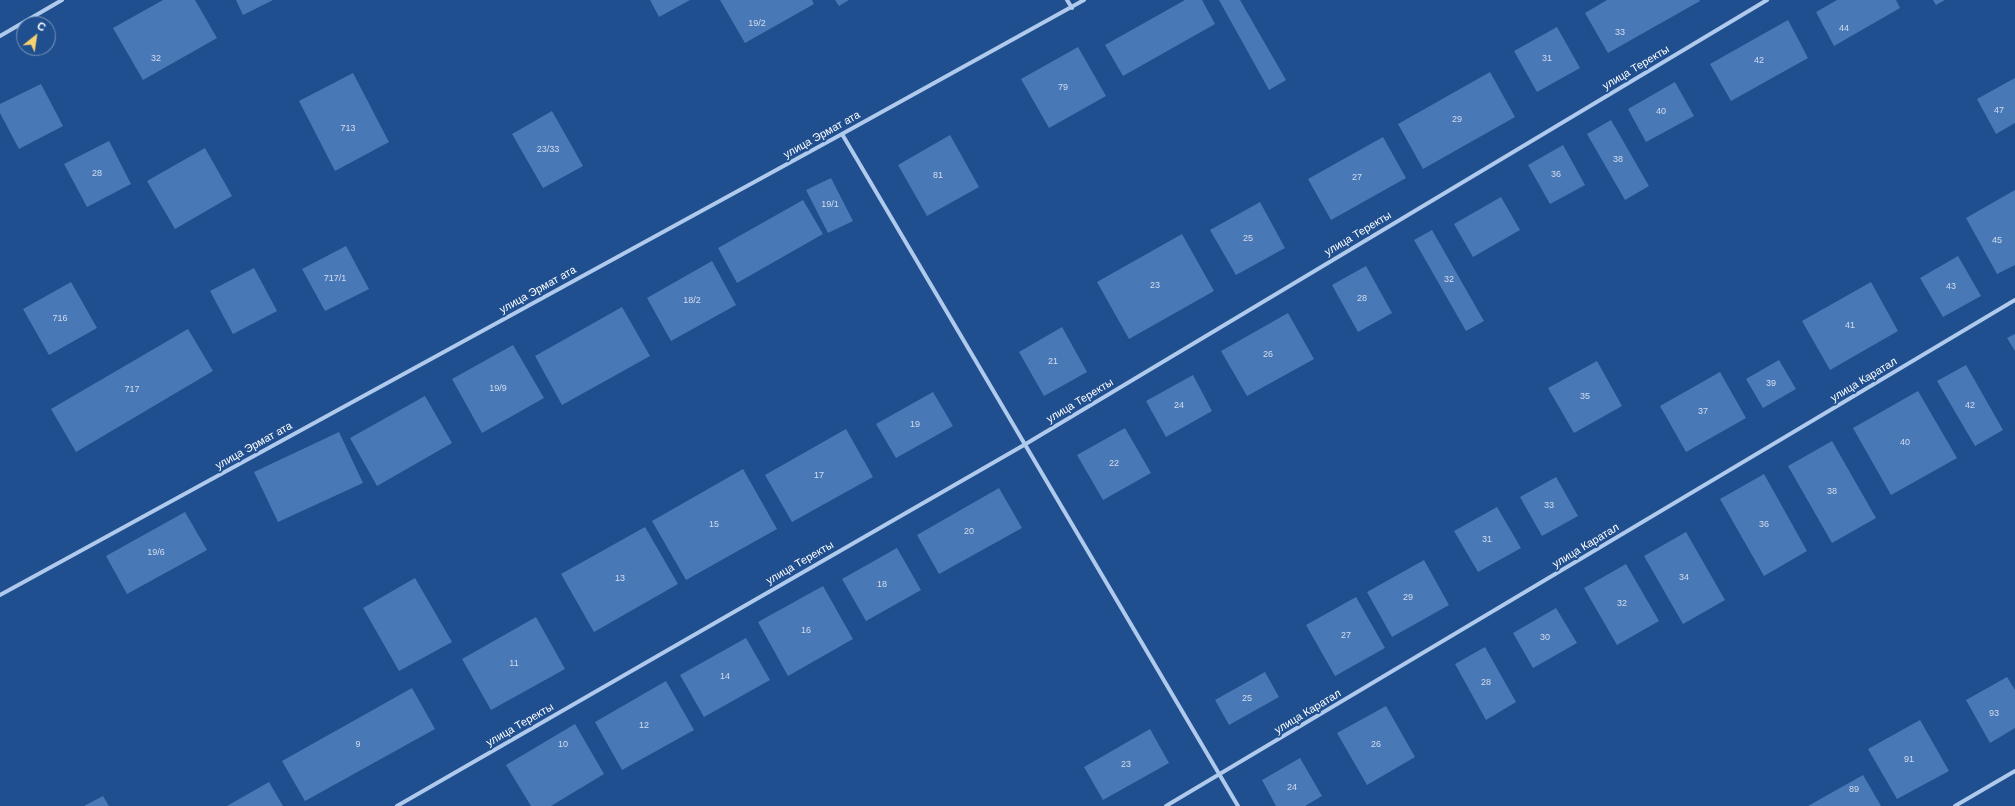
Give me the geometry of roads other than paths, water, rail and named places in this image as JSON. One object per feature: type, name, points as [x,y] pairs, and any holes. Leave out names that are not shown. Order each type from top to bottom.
[{"type":"street","points":[[0,36],[62,0]]},
{"type":"street","points":[[1067,0],[1072,8]]},
{"type":"street","name":"улица Эрмат ата","points":[[0,595],[1072,8],[1084,0]]},
{"type":"street","name":"улица Теректы","points":[[397,806],[1024,445],[1767,0]]},
{"type":"street","points":[[842,134],[1238,806]]},
{"type":"street","name":"улица Каратал","points":[[1166,806],[2015,300]]},
{"type":"street","points":[[1955,806],[2015,771]]}]
